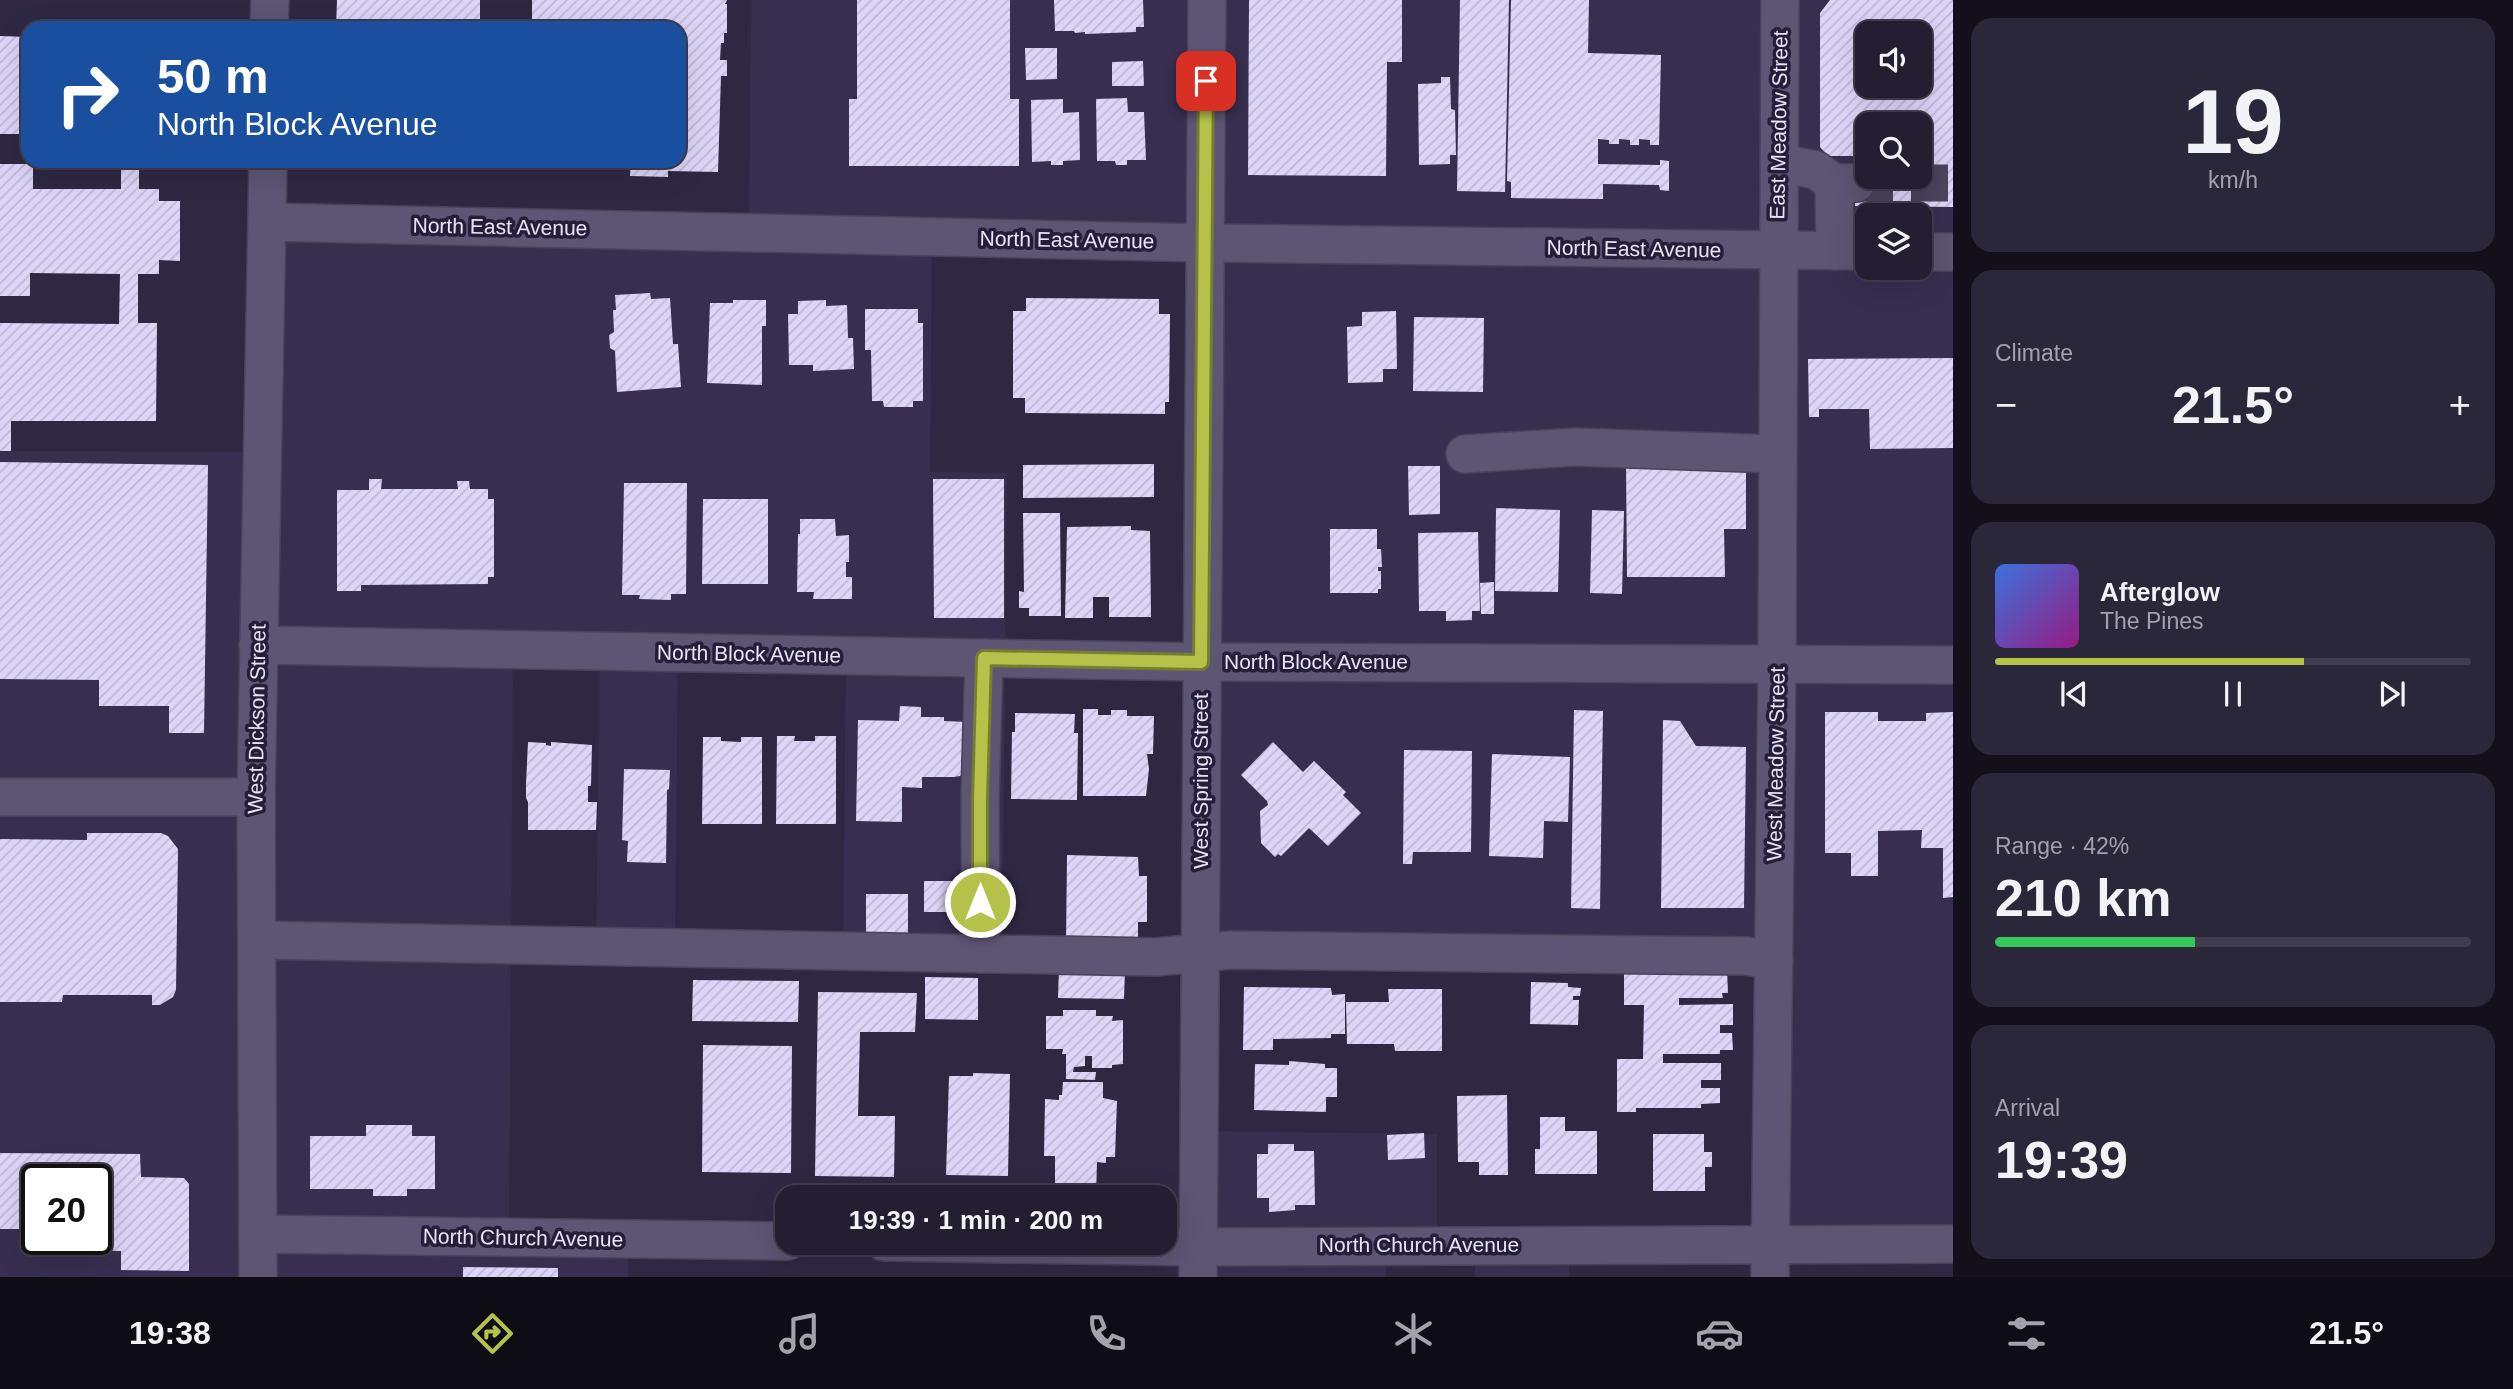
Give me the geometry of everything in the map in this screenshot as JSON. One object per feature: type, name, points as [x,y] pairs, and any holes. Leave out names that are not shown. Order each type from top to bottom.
[{"type":"street","points":[[270,0],[270,21]]},
{"type":"street","name":"West Spring Street","points":[[1198,1262],[1207,0]]},
{"type":"street","name":"East Meadow Street","points":[[1778,250],[1780,0]]},
{"type":"street","points":[[1779,163],[1816,170],[1845,183],[1851,251]]},
{"type":"street","name":"West Dickson Street","points":[[258,1277],[256,797],[268,168]]},
{"type":"street","name":"North East Avenue","points":[[267,222],[1205,243],[1851,251]]},
{"type":"street","name":"West Meadow Street","points":[[1770,1260],[1777,663],[1778,250]]},
{"type":"street","points":[[1932,252],[1953,252]]},
{"type":"street","points":[[1465,454],[1575,447],[1777,454]]},
{"type":"street","name":"North Block Avenue","points":[[258,645],[1201,662],[1953,665]]},
{"type":"street","points":[[981,954],[980,799],[984,658]]},
{"type":"street","points":[[0,797],[256,797]]},
{"type":"street","points":[[257,940],[1155,957],[1231,950],[1747,956],[1774,961]]},
{"type":"street","name":"North Church Avenue","points":[[258,1234],[775,1241]]},
{"type":"street","name":"North Church Avenue","points":[[1088,1255],[1198,1262],[1770,1260],[1953,1244]]},
{"type":"shaded area","points":[[751,0],[1953,0],[1953,1244],[1770,1243],[1773,961],[1200,953],[1205,243],[932,238],[930,472],[1007,473],[1002,954],[843,951],[846,656],[678,653],[675,948],[596,946],[600,651],[513,650],[509,1237],[628,1239],[628,1277],[0,1277],[0,451],[262,452],[267,222],[749,233]]},
{"type":"shaded area","points":[[1198,1131],[1437,1134],[1437,1245],[1386,1246],[1386,1277],[1198,1277]]},
{"type":"shaded area","points":[[1475,1245],[1569,1245],[1569,1277],[1475,1277]]},
{"type":"building","points":[[337,0],[480,0],[480,21],[336,21]]},
{"type":"building","points":[[532,0],[727,0],[727,33],[724,33],[724,43],[721,43],[720,60],[727,60],[727,76],[721,76],[718,172],[668,171],[668,177],[630,176],[631,168],[686,168],[686,21],[532,21]]},
{"type":"building","points":[[857,0],[1010,0],[1010,99],[1019,99],[1019,166],[849,166],[849,99],[857,99]]},
{"type":"building","points":[[1054,0],[1143,0],[1144,27],[1136,27],[1136,32],[1085,34],[1055,31]]},
{"type":"building","points":[[1249,0],[1402,0],[1402,62],[1387,62],[1386,176],[1248,175]]},
{"type":"building","points":[[1460,0],[1509,0],[1505,192],[1457,191]]},
{"type":"building","points":[[1511,0],[1589,0],[1588,53],[1661,55],[1659,145],[1650,145],[1650,140],[1639,139],[1639,145],[1630,145],[1630,140],[1619,139],[1619,144],[1609,144],[1609,140],[1598,139],[1598,164],[1660,165],[1660,160],[1669,161],[1669,191],[1660,190],[1659,185],[1603,184],[1603,199],[1511,198],[1511,182],[1507,181]]},
{"type":"building","points":[[1830,0],[1953,0],[1953,207],[1932,207],[1932,203],[1855,203],[1855,189],[1932,189],[1932,112],[1855,112],[1855,156],[1828,156],[1820,147],[1820,13]]},
{"type":"building","points":[[0,36],[21,37],[21,134],[0,134]]},
{"type":"building","points":[[1025,48],[1057,48],[1057,79],[1026,80]]},
{"type":"building","points":[[1143,61],[1144,86],[1112,86],[1112,62]]},
{"type":"building","points":[[1441,77],[1450,77],[1451,109],[1455,110],[1456,155],[1450,155],[1450,164],[1419,165],[1418,84],[1441,83]]},
{"type":"building","points":[[1127,98],[1128,112],[1144,112],[1146,160],[1127,160],[1127,165],[1116,165],[1115,161],[1097,161],[1096,99]]},
{"type":"building","points":[[1063,99],[1063,113],[1079,112],[1080,160],[1063,161],[1063,165],[1051,165],[1051,161],[1032,162],[1031,100]]},
{"type":"building","points":[[0,164],[21,164],[21,168],[33,168],[33,189],[121,189],[121,168],[139,168],[139,189],[159,189],[159,201],[180,201],[180,261],[159,260],[159,274],[138,274],[138,323],[157,323],[156,421],[11,421],[11,451],[0,451],[0,323],[119,324],[120,274],[30,273],[30,296],[0,296]]},
{"type":"building","points":[[650,293],[651,299],[670,298],[673,344],[678,344],[681,387],[617,392],[615,351],[610,348],[609,335],[614,332],[615,295]]},
{"type":"building","points":[[1026,298],[1159,299],[1159,314],[1170,314],[1169,402],[1165,402],[1165,414],[1025,413],[1025,398],[1013,398],[1013,311],[1026,311]]},
{"type":"building","points":[[733,300],[766,300],[766,326],[762,326],[762,385],[707,383],[710,303],[733,303]]},
{"type":"building","points":[[826,300],[826,306],[847,305],[848,338],[853,338],[854,369],[813,371],[813,365],[789,365],[788,314],[798,314],[798,301]]},
{"type":"building","points":[[865,309],[918,309],[918,323],[923,323],[923,401],[913,401],[913,407],[884,407],[883,401],[872,401],[871,350],[865,350]]},
{"type":"building","points":[[1396,311],[1397,369],[1383,369],[1383,382],[1348,383],[1347,327],[1362,326],[1362,312]]},
{"type":"building","points":[[1414,317],[1484,318],[1483,392],[1413,391]]},
{"type":"building","points":[[1953,358],[1953,448],[1870,449],[1869,409],[1819,409],[1819,417],[1809,417],[1808,359]]},
{"type":"building","points":[[0,462],[208,465],[204,733],[169,733],[169,706],[99,706],[99,680],[0,679]]},
{"type":"building","points":[[1746,463],[1746,529],[1724,529],[1725,577],[1627,577],[1626,464]]},
{"type":"building","points":[[1154,464],[1154,497],[1023,498],[1023,465]]},
{"type":"building","points":[[1408,466],[1440,466],[1440,514],[1409,515]]},
{"type":"building","points":[[369,479],[382,479],[381,489],[458,489],[457,481],[469,481],[470,489],[488,489],[488,499],[494,499],[494,577],[488,577],[488,584],[361,585],[361,591],[337,591],[337,490],[369,490]]},
{"type":"building","points":[[933,479],[1004,479],[1004,618],[934,618]]},
{"type":"building","points":[[624,483],[687,483],[686,594],[671,594],[671,600],[639,599],[640,595],[622,595]]},
{"type":"building","points":[[703,499],[768,499],[768,584],[702,584]]},
{"type":"building","points":[[1496,508],[1560,510],[1558,592],[1495,591]]},
{"type":"building","points":[[1592,510],[1624,511],[1622,594],[1590,593]]},
{"type":"building","points":[[1023,513],[1060,513],[1061,616],[1029,616],[1029,608],[1019,608],[1019,591],[1024,592]]},
{"type":"building","points":[[800,519],[835,519],[836,536],[849,535],[846,577],[852,577],[852,599],[813,599],[814,592],[797,592]]},
{"type":"building","points":[[1131,526],[1131,530],[1150,531],[1151,617],[1109,617],[1109,597],[1093,597],[1093,618],[1065,618],[1067,527]]},
{"type":"building","points":[[1330,529],[1377,529],[1377,549],[1381,549],[1382,567],[1378,567],[1378,571],[1381,571],[1381,589],[1378,589],[1378,593],[1330,593]]},
{"type":"building","points":[[1478,532],[1480,611],[1472,611],[1472,620],[1446,621],[1446,611],[1419,611],[1418,533]]},
{"type":"building","points":[[1494,582],[1494,614],[1481,614],[1480,583]]},
{"type":"building","points":[[900,706],[921,707],[921,717],[944,717],[944,721],[968,722],[966,771],[954,777],[922,777],[922,788],[902,787],[902,822],[856,821],[858,720],[899,721]]},
{"type":"building","points":[[1083,709],[1098,709],[1098,715],[1111,715],[1111,710],[1127,710],[1127,716],[1154,716],[1153,754],[1147,754],[1149,769],[1146,796],[1083,796]]},
{"type":"building","points":[[1574,710],[1603,711],[1600,909],[1571,908]]},
{"type":"building","points":[[1825,712],[1878,712],[1878,721],[1926,721],[1926,713],[1953,712],[1953,897],[1943,898],[1943,848],[1921,848],[1922,830],[1878,831],[1878,876],[1851,876],[1851,853],[1825,853]]},
{"type":"building","points":[[1015,713],[1075,714],[1074,733],[1078,733],[1077,800],[1011,799],[1012,732],[1015,732]]},
{"type":"building","points":[[1663,720],[1680,721],[1696,746],[1746,747],[1744,908],[1661,908]]},
{"type":"building","points":[[777,736],[795,736],[794,741],[815,741],[815,736],[836,736],[836,824],[776,824]]},
{"type":"building","points":[[703,737],[721,737],[721,741],[741,742],[741,737],[762,737],[762,824],[702,824]]},
{"type":"building","points":[[528,742],[551,746],[551,742],[592,745],[588,802],[597,802],[596,830],[528,830]]},
{"type":"building","points":[[1273,742],[1303,772],[1314,761],[1346,792],[1343,795],[1361,813],[1328,846],[1309,828],[1281,856],[1278,854],[1275,857],[1261,843],[1260,811],[1268,805],[1267,801],[1241,775]]},
{"type":"building","points":[[1404,750],[1472,751],[1471,852],[1413,852],[1412,864],[1403,864]]},
{"type":"building","points":[[1492,754],[1570,757],[1568,822],[1544,821],[1543,858],[1489,856]]},
{"type":"building","points":[[624,769],[670,770],[667,790],[666,863],[627,862],[628,841],[622,840]]},
{"type":"building","points":[[87,833],[161,833],[168,836],[178,849],[176,990],[173,997],[160,1005],[152,1005],[152,995],[63,995],[62,1002],[0,1002],[0,839],[87,840]]},
{"type":"building","points":[[1067,855],[1138,857],[1139,876],[1147,876],[1147,922],[1138,922],[1138,938],[1066,941]]},
{"type":"building","points":[[924,881],[960,881],[960,912],[924,912]]},
{"type":"building","points":[[866,894],[908,894],[908,935],[866,935]]},
{"type":"building","points":[[1624,964],[1727,969],[1728,993],[1722,993],[1723,998],[1679,998],[1679,1005],[1733,1004],[1733,1025],[1720,1025],[1720,1033],[1732,1033],[1733,1050],[1720,1050],[1720,1054],[1663,1054],[1663,1063],[1721,1063],[1721,1080],[1701,1080],[1701,1088],[1720,1088],[1720,1103],[1701,1104],[1701,1108],[1636,1108],[1636,1112],[1617,1112],[1617,1059],[1643,1059],[1644,1005],[1624,1005]]},
{"type":"building","points":[[1059,968],[1125,969],[1124,999],[1058,998]]},
{"type":"building","points":[[925,977],[978,978],[978,1020],[925,1019]]},
{"type":"building","points":[[693,980],[799,981],[798,1022],[692,1021]]},
{"type":"building","points":[[1531,982],[1568,983],[1568,987],[1581,988],[1580,996],[1573,996],[1573,1000],[1579,1000],[1578,1025],[1530,1024]]},
{"type":"building","points":[[1244,987],[1331,988],[1332,995],[1345,994],[1345,1034],[1331,1034],[1331,1038],[1273,1039],[1273,1050],[1243,1050]]},
{"type":"building","points":[[1388,989],[1442,989],[1442,1051],[1395,1051],[1394,1044],[1347,1044],[1346,1002],[1389,1002]]},
{"type":"building","points":[[818,992],[917,993],[915,1032],[860,1032],[858,1116],[895,1116],[894,1177],[815,1176]]},
{"type":"building","points":[[1063,1010],[1096,1010],[1096,1016],[1113,1016],[1112,1021],[1123,1020],[1123,1064],[1112,1065],[1112,1068],[1092,1068],[1092,1056],[1085,1056],[1085,1066],[1074,1067],[1073,1072],[1096,1072],[1095,1080],[1066,1079],[1066,1054],[1062,1054],[1063,1049],[1046,1049],[1046,1016],[1063,1016]]},
{"type":"building","points":[[703,1045],[792,1046],[791,1173],[702,1172]]},
{"type":"building","points":[[1289,1061],[1325,1064],[1325,1068],[1337,1068],[1337,1097],[1326,1097],[1326,1112],[1254,1110],[1255,1064],[1289,1065]]},
{"type":"building","points":[[973,1073],[1010,1074],[1008,1176],[946,1175],[949,1076],[973,1076]]},
{"type":"building","points":[[1063,1082],[1103,1082],[1103,1098],[1117,1101],[1115,1157],[1106,1157],[1106,1163],[1097,1162],[1096,1185],[1055,1185],[1055,1156],[1044,1156],[1045,1099],[1059,1100],[1059,1095],[1062,1095]]},
{"type":"building","points":[[1507,1095],[1508,1175],[1479,1175],[1479,1162],[1458,1162],[1457,1096]]},
{"type":"building","points":[[1540,1117],[1565,1117],[1565,1131],[1597,1131],[1597,1174],[1535,1174],[1535,1149],[1540,1149]]},
{"type":"building","points":[[366,1125],[412,1125],[412,1136],[435,1136],[435,1189],[407,1189],[407,1196],[373,1196],[373,1189],[310,1189],[310,1136],[366,1136]]},
{"type":"building","points":[[1424,1133],[1425,1158],[1388,1160],[1387,1135]]},
{"type":"building","points":[[1653,1134],[1704,1134],[1704,1152],[1712,1152],[1712,1167],[1705,1167],[1705,1191],[1653,1191]]},
{"type":"building","points":[[1268,1144],[1294,1144],[1294,1151],[1314,1151],[1315,1205],[1295,1205],[1295,1210],[1269,1212],[1269,1198],[1257,1198],[1257,1154],[1268,1154]]},
{"type":"building","points":[[0,1153],[140,1154],[141,1177],[184,1178],[189,1184],[189,1271],[121,1270],[121,1251],[112,1251],[112,1164],[21,1164],[21,1229],[0,1229]]},
{"type":"building","points":[[463,1267],[558,1268],[558,1277],[463,1277]]},
{"type":"tunnel","points":[[1932,183],[1953,183]]},
{"type":"route","points":[[980,902],[984,658],[1201,662],[1206,81]]}]
